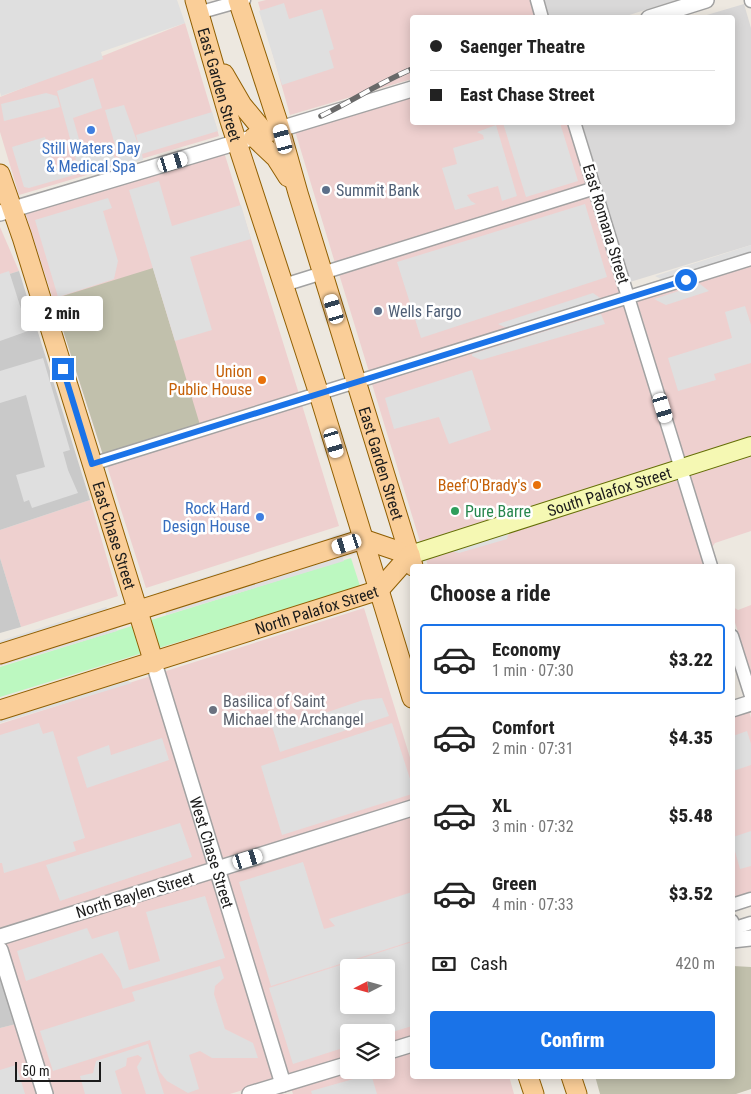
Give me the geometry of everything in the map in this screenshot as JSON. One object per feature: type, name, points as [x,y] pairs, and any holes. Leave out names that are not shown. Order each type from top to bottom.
[{"type":"main road","name":"East Garden Street","points":[[241,1],[259,135],[284,285],[410,691]]},
{"type":"main road","name":"East Garden Street","points":[[197,6],[208,45],[259,135],[298,193],[411,561]]},
{"type":"main road","points":[[208,45],[259,135],[298,193]]},
{"type":"main road","name":"East Chase Street","points":[[0,174],[6,211],[92,464],[138,610]]},
{"type":"main road","name":"South Palafox Street","points":[[411,561],[681,468],[751,446]]},
{"type":"main road","points":[[0,654],[363,539],[411,561]]},
{"type":"main road","name":"North Palafox Street","points":[[0,710],[379,590],[411,561]]},
{"type":"main road","name":"West Chase Street","points":[[138,610],[154,662]]},
{"type":"main road","points":[[529,1079],[534,1094]]},
{"type":"main road","points":[[572,1079],[576,1094]]},
{"type":"street","points":[[537,0],[541,15]]},
{"type":"street","points":[[658,15],[706,0]]},
{"type":"street","points":[[197,6],[241,1]]},
{"type":"street","points":[[6,211],[410,90]]},
{"type":"street","name":"East Romana Street","points":[[575,125],[710,564]]},
{"type":"street","points":[[284,285],[595,188]]},
{"type":"street","points":[[92,464],[751,259]]},
{"type":"street","points":[[735,645],[751,696]]},
{"type":"street","name":"West Chase Street","points":[[154,662],[285,1089]]},
{"type":"street","points":[[735,708],[751,703]]},
{"type":"street","name":"North Baylen Street","points":[[0,937],[410,809]]},
{"type":"street","points":[[735,904],[751,900]]},
{"type":"street","points":[[735,931],[751,923]]},
{"type":"street","points":[[735,932],[751,938]]},
{"type":"street","points":[[0,950],[45,1094]]},
{"type":"street","points":[[395,1049],[410,1045]]},
{"type":"street","points":[[250,1094],[285,1089],[340,1068]]},
{"type":"shaded area","points":[[0,0],[177,0],[185,23],[101,52],[103,59],[1,96]]},
{"type":"shaded area","points":[[266,0],[530,0],[534,15],[410,15],[410,80],[290,115],[258,2]]},
{"type":"shaded area","points":[[544,0],[676,0],[629,15],[548,15]]},
{"type":"shaded area","points":[[284,3],[289,19],[322,9],[334,49],[329,51],[334,68],[282,85],[259,11]]},
{"type":"shaded area","points":[[744,4],[751,28],[751,245],[630,282],[583,125],[735,125],[735,15],[707,15]]},
{"type":"shaded area","points":[[185,23],[219,136],[19,195],[0,132],[0,97]]},
{"type":"shaded area","points":[[93,78],[102,108],[73,118],[82,150],[110,142],[117,166],[80,175],[57,91]]},
{"type":"shaded area","points":[[46,93],[57,96],[60,107],[4,121],[1,104]]},
{"type":"shaded area","points":[[410,97],[410,125],[568,125],[587,185],[335,263],[295,131]]},
{"type":"shaded area","points":[[124,105],[139,147],[136,135],[212,112],[218,131],[142,154],[143,160],[121,166],[105,110]]},
{"type":"shaded area","points":[[496,125],[517,196],[502,201],[498,186],[467,195],[476,204],[455,210],[442,168],[457,164],[453,148],[484,139],[483,135],[477,132]]},
{"type":"shaded area","points":[[504,125],[561,125],[578,181],[526,197]]},
{"type":"shaded area","points":[[45,137],[55,169],[71,164],[74,175],[29,188],[24,187],[12,147]]},
{"type":"shaded area","points":[[224,152],[299,394],[103,455],[25,212]]},
{"type":"shaded area","points":[[159,181],[172,226],[241,205],[251,239],[190,257],[212,330],[175,341],[129,190]]},
{"type":"shaded area","points":[[591,196],[621,294],[369,372],[339,274]]},
{"type":"shaded area","points":[[108,198],[112,208],[103,211],[118,261],[114,279],[58,297],[35,220]]},
{"type":"shaded area","points":[[585,204],[607,277],[421,338],[397,262]]},
{"type":"shaded area","points":[[0,227],[19,271],[0,277]]},
{"type":"shaded area","points":[[751,245],[751,254],[665,281],[655,276]]},
{"type":"shaded area","points":[[751,265],[751,440],[685,461],[637,301]]},
{"type":"shaded area","points":[[153,268],[200,425],[103,455],[53,299]]},
{"type":"shaded area","points":[[9,271],[28,331],[0,341],[0,274]]},
{"type":"shaded area","points":[[19,271],[90,500],[0,530],[0,277]]},
{"type":"shaded area","points":[[700,284],[709,291],[666,305],[654,299]]},
{"type":"shaded area","points":[[593,293],[603,300],[509,329],[498,324]]},
{"type":"shaded area","points":[[624,305],[673,465],[421,545],[372,384]]},
{"type":"shaded area","points":[[745,306],[751,325],[751,363],[714,374],[716,380],[678,391],[668,358],[732,338],[725,312]]},
{"type":"shaded area","points":[[601,314],[605,324],[481,360],[472,356],[472,354]]},
{"type":"shaded area","points":[[43,358],[70,450],[63,452],[78,493],[32,508],[29,500],[24,502],[16,475],[45,467],[26,395],[0,403],[0,371]]},
{"type":"shaded area","points":[[472,370],[491,430],[449,444],[439,417],[394,429],[385,398]]},
{"type":"shaded area","points":[[302,405],[339,526],[146,588],[107,466]]},
{"type":"shaded area","points":[[751,452],[751,531],[715,543],[712,547],[689,472]]},
{"type":"shaded area","points":[[676,476],[703,564],[427,564],[425,556]]},
{"type":"shaded area","points":[[90,500],[118,596],[21,627],[0,558],[0,530]]},
{"type":"shaded area","points":[[509,531],[507,539],[459,553],[450,551]]},
{"type":"shaded area","points":[[338,535],[332,544],[159,597],[158,592]]},
{"type":"shaded area","points":[[342,556],[344,561],[166,615],[165,611]]},
{"type":"shaded area","points":[[0,558],[21,627],[0,633]]},
{"type":"shaded area","points":[[751,605],[751,673],[735,622],[735,608],[738,610]]},
{"type":"shaded area","points":[[106,607],[114,615],[0,650],[0,641]]},
{"type":"shaded area","points":[[364,608],[410,758],[410,803],[222,861],[163,672]]},
{"type":"shaded area","points":[[116,626],[117,631],[0,666],[0,662]]},
{"type":"shaded area","points":[[151,676],[209,865],[0,930],[0,724]]},
{"type":"shaded area","points":[[119,677],[132,683],[0,723],[0,713]]},
{"type":"shaded area","points":[[382,698],[389,716],[280,752],[270,720],[290,714],[293,724],[363,700]]},
{"type":"shaded area","points":[[749,710],[751,718],[751,893],[735,898],[735,715]]},
{"type":"shaded area","points":[[39,723],[43,734],[53,731],[85,838],[73,842],[76,851],[4,873],[2,863],[0,863],[0,735]]},
{"type":"shaded area","points":[[392,723],[410,779],[410,795],[282,835],[261,766]]},
{"type":"shaded area","points":[[747,731],[751,744],[751,765],[735,770],[735,735]]},
{"type":"shaded area","points":[[162,738],[169,760],[87,788],[77,757],[109,745],[111,755]]},
{"type":"shaded area","points":[[410,815],[410,1039],[395,1043],[395,1024],[340,1024],[340,1061],[288,1076],[225,873]]},
{"type":"shaded area","points":[[180,823],[192,857],[60,901],[46,865]]},
{"type":"shaded area","points":[[751,831],[751,866],[740,869],[735,851],[735,836]]},
{"type":"shaded area","points":[[303,862],[324,929],[335,926],[329,919],[410,893],[410,942],[356,959],[340,959],[340,964],[271,986],[239,882]]},
{"type":"shaded area","points":[[213,876],[275,1080],[230,1094],[52,1094],[4,942]]},
{"type":"shaded area","points":[[205,896],[225,958],[123,989],[120,979],[102,953],[26,981],[17,951],[87,928],[92,939],[118,931],[129,970],[160,961],[146,912]]},
{"type":"shaded area","points":[[410,943],[410,1027],[395,1031],[395,1024],[340,1024],[340,1049],[293,1064],[269,988],[340,965],[340,1014],[395,1014],[395,959],[359,959]]},
{"type":"shaded area","points":[[220,966],[224,978],[215,986],[214,994],[225,1029],[253,1043],[258,1058],[212,1058],[200,1051],[189,1055],[199,1089],[188,1093],[167,1081],[159,1071],[150,1040],[53,1071],[40,1031],[135,1001],[132,992]]},
{"type":"shaded area","points":[[735,966],[751,967],[751,1089],[736,1094],[600,1094],[596,1079],[735,1079]]},
{"type":"shaded area","points":[[0,971],[16,1024],[0,1028]]},
{"type":"shaded area","points":[[16,1024],[37,1094],[0,1094],[0,1028]]},
{"type":"shaded area","points":[[148,1044],[164,1094],[146,1094],[137,1067],[142,1058],[138,1055],[127,1058],[126,1066],[115,1071],[122,1094],[85,1094],[80,1076],[93,1073],[96,1061]]},
{"type":"shaded area","points":[[410,1051],[410,1079],[510,1079],[514,1094],[293,1094],[291,1088],[340,1073],[340,1079],[395,1079],[395,1055]]},
{"type":"shaded area","points":[[16,1065],[25,1094],[0,1094],[0,1070]]},
{"type":"shaded area","points":[[353,1079],[372,1079],[377,1094],[312,1094],[311,1091]]},
{"type":"green space","points":[[351,558],[360,586],[0,697],[0,667]]},
{"type":"railway","points":[[321,116],[410,70]]},
{"type":"place","name":"Still Waters Day & Medical Spa","points":[[91,130]]},
{"type":"place","name":"Summit Bank","points":[[326,190]]},
{"type":"place","name":"Wells Fargo","points":[[378,311]]},
{"type":"place","name":"Union Public House","points":[[262,380]]},
{"type":"place","name":"Beef'O'Brady's","points":[[537,485]]},
{"type":"place","name":"Pure Barre","points":[[455,511]]},
{"type":"place","name":"Rock Hard Design House","points":[[260,517]]},
{"type":"place","name":"Basilica of Saint Michael the Archangel","points":[[213,710]]},
{"type":"route","points":[[63,369],[92,464],[686,280]]}]
